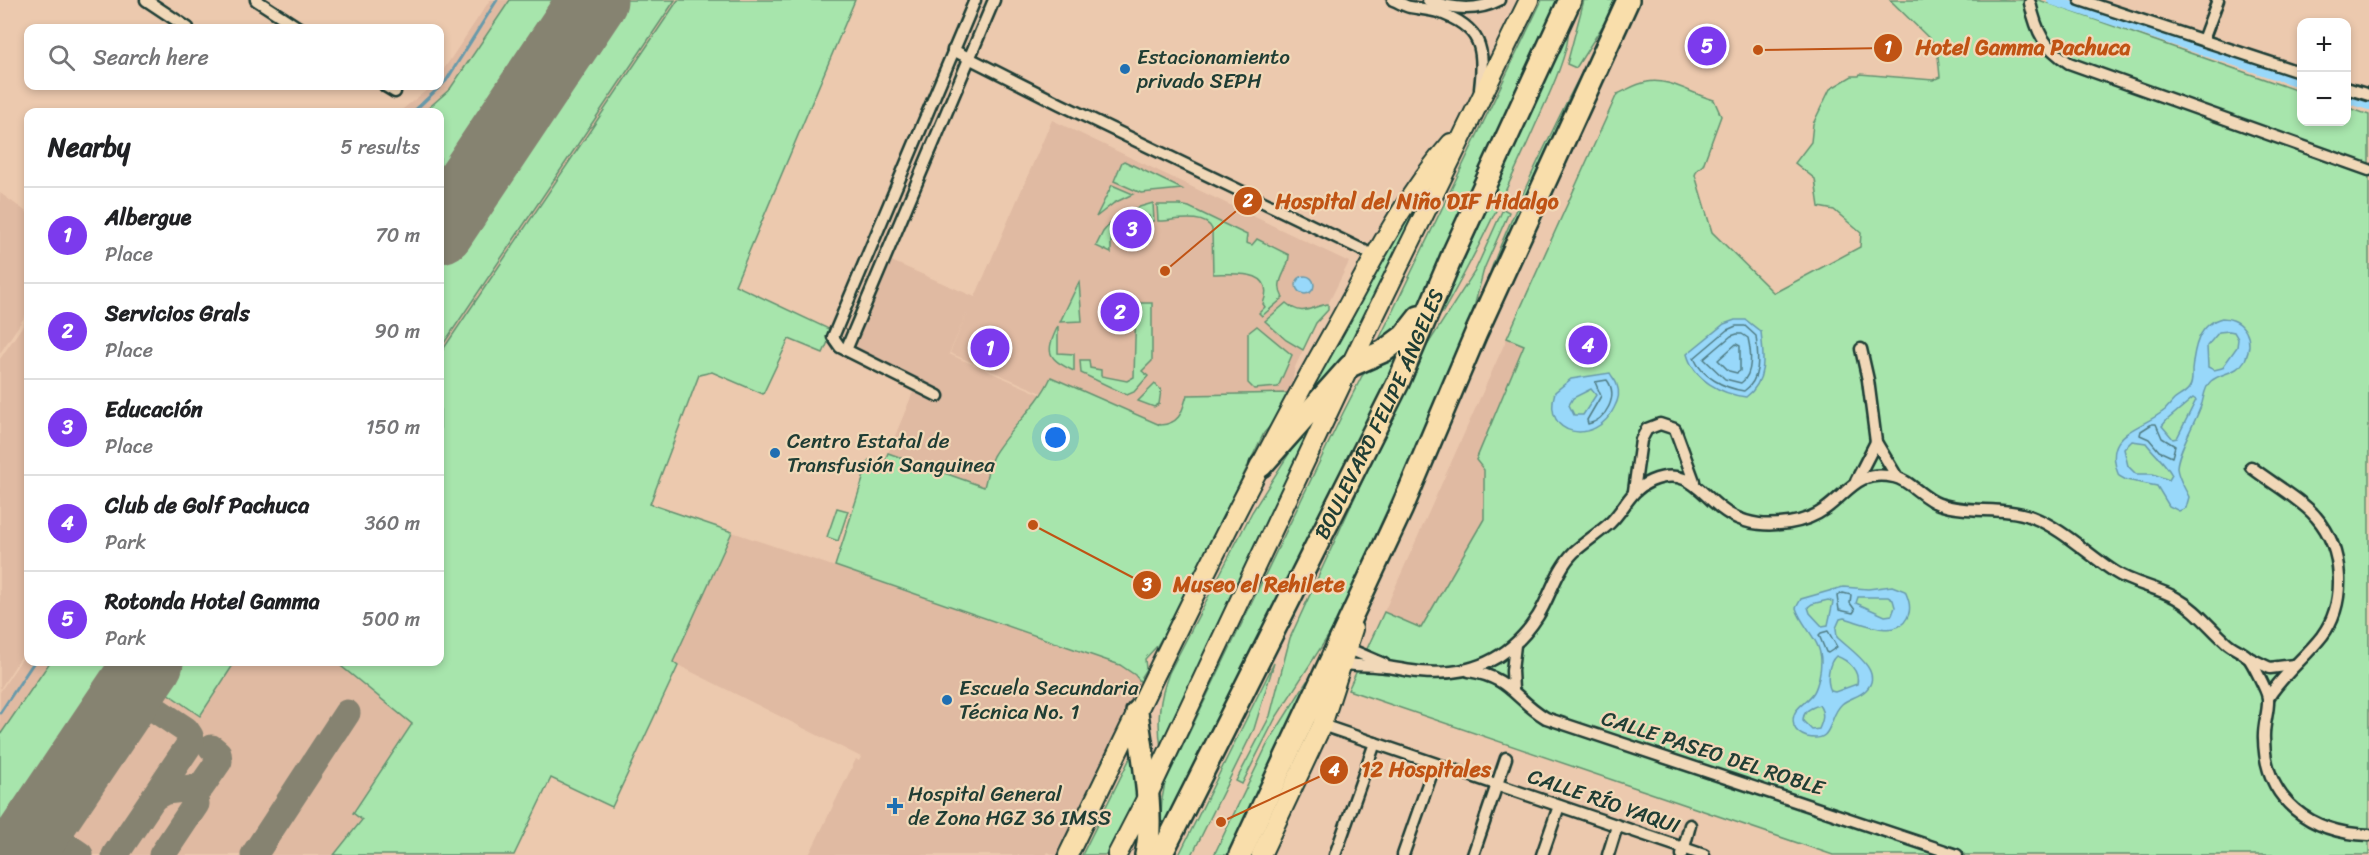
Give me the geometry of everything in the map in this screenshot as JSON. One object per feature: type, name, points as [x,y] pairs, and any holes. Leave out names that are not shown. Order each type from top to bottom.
[{"type":"highway","name":"BOULEVARD FELIPE ÁNGELES","points":[[1161,855],[1398,383],[1453,254],[1570,0]]},
{"type":"highway","points":[[1240,855],[1339,656],[1364,592],[1476,333],[1628,0]]},
{"type":"highway","points":[[1261,466],[1350,366],[1384,351],[1404,336],[1418,319],[1442,268],[1453,254]]},
{"type":"highway","points":[[1137,712],[1147,797],[1149,843],[1146,855]]},
{"type":"main road","points":[[1116,855],[1147,797],[1350,366],[1529,0]]},
{"type":"main road","points":[[1068,855],[1137,712],[1300,389],[1386,236],[1440,155],[1474,113]]},
{"type":"main road","points":[[1261,855],[1322,725],[1339,656]]},
{"type":"street","points":[[146,0],[182,24]]},
{"type":"street","points":[[256,0],[293,24]]},
{"type":"street","points":[[938,396],[840,347],[833,337],[975,0]]},
{"type":"street","points":[[846,350],[994,0]]},
{"type":"street","points":[[1393,0],[1410,7],[1438,12],[1451,18],[1478,40],[1483,58],[1474,113]]},
{"type":"street","points":[[1428,0],[1464,9],[1490,5],[1499,0]]},
{"type":"street","points":[[2080,0],[2110,5],[2298,72]]},
{"type":"street","points":[[2204,40],[2218,0]]},
{"type":"street","points":[[2030,3],[2040,36],[2052,51],[2069,63],[2369,170]]},
{"type":"street","points":[[953,50],[1376,256]]},
{"type":"street","points":[[2351,90],[2369,95]]},
{"type":"street","points":[[910,154],[925,162]]},
{"type":"street","points":[[1861,349],[1868,380],[1876,442],[1897,477],[1935,503],[1954,508],[2028,515],[2051,526],[2118,575],[2179,599],[2201,617],[2228,645],[2247,657],[2270,668],[2294,665]]},
{"type":"street","points":[[1339,656],[1390,667],[1437,673],[1469,670],[1486,663],[1515,645],[1538,616],[1558,573],[1574,553],[1623,510],[1634,491],[1641,440],[1647,429],[1660,424],[1675,429],[1694,481],[1728,514],[1751,524],[1771,525],[1804,520],[1826,508],[1856,481],[1876,442]]},
{"type":"street","points":[[2251,466],[2316,516],[2331,538],[2338,562],[2339,598],[2332,618],[2323,634],[2268,698],[2264,718],[2266,758],[2272,780],[2284,800],[2301,815],[2323,827],[2346,833],[2369,835]]},
{"type":"street","points":[[1856,481],[1876,476],[1897,477]]},
{"type":"street","points":[[1634,491],[1654,480],[1674,478],[1694,481]]},
{"type":"street","points":[[1513,690],[1512,671],[1515,645]]},
{"type":"street","points":[[2247,657],[2268,698]]},
{"type":"street","name":"CALLE PASEO DEL ROBLE","points":[[1469,670],[1501,680],[1530,708],[1546,718],[1957,855]]},
{"type":"street","name":"CALLE RÍO YAQUI","points":[[1322,725],[1617,826],[1683,852],[1704,855]]},
{"type":"street","points":[[1335,855],[1375,743]]},
{"type":"street","points":[[1473,855],[1506,758]]},
{"type":"street","points":[[1403,855],[1435,764]]},
{"type":"street","points":[[1542,855],[1559,806]]},
{"type":"street","points":[[1683,852],[1690,825]]},
{"type":"street","points":[[1608,855],[1617,826]]},
{"type":"shaded area","points":[[490,0],[678,0],[444,348],[444,108],[404,108],[427,90],[444,90],[444,69]]},
{"type":"shaded area","points":[[1052,120],[1349,262],[1328,304],[1328,310],[1316,323],[1295,367],[1290,393],[1187,395],[1181,415],[1169,424],[1160,425],[1051,377],[1042,393],[950,353],[968,311],[949,354],[1042,395],[1000,446],[992,459],[984,488],[888,453],[916,385],[845,351],[882,257],[975,297]]},
{"type":"shaded area","points":[[0,193],[24,210],[24,318],[0,353]]},
{"type":"shaded area","points":[[24,324],[24,652],[0,689],[0,359]]},
{"type":"shaded area","points":[[1507,338],[1524,345],[1476,460],[1484,470],[1484,519],[1421,628],[1384,612]]},
{"type":"shaded area","name":"Escuela Secundaria Técnica No. 1","points":[[732,532],[1019,629],[1120,665],[1135,675],[1147,690],[1074,855],[1054,855],[1048,852],[1046,855],[809,855],[856,759],[859,761],[861,757],[672,662]]},
{"type":"shaded area","points":[[24,656],[24,666],[341,666],[412,723],[353,813],[363,820],[334,855],[0,855],[0,692]]},
{"type":"green space","points":[[510,0],[569,0],[444,186],[444,108],[429,108],[450,89]]},
{"type":"green space","points":[[617,0],[675,0],[444,343],[444,259]]},
{"type":"green space","points":[[678,0],[855,0],[735,285],[833,331],[823,353],[789,339],[763,394],[712,372],[699,375],[650,504],[732,532],[673,662],[678,666],[612,807],[551,778],[514,855],[334,855],[362,820],[353,813],[412,724],[341,666],[444,666],[444,348]]},
{"type":"green space","points":[[1542,0],[1566,0],[1423,300],[1414,314],[1375,348]]},
{"type":"green space","points":[[1584,0],[1619,0],[1576,68],[1567,64]]},
{"type":"green space","points":[[1890,0],[2039,0],[2297,91],[2297,126],[2351,126],[2351,108],[2369,115],[2369,855],[1833,855],[1348,690],[1384,612],[1421,628],[1484,519],[1484,470],[1476,460],[1524,345],[1507,338],[1617,94],[1639,84],[1655,81],[1672,84],[1714,100],[1721,116],[1703,165],[1695,175],[1712,232],[1774,293],[1860,247],[1861,233],[1834,210],[1819,207],[1815,179],[1795,163],[1811,142],[1813,124],[1830,89],[1860,74],[1933,80],[1940,77],[1937,46]]},
{"type":"green space","points":[[1568,31],[1566,50],[1558,74],[1494,216],[1443,312],[1435,320],[1456,277]]},
{"type":"green space","points":[[1592,54],[1480,302],[1497,255],[1530,178]]},
{"type":"green space","points":[[1124,161],[1182,189],[1141,193],[1114,181]]},
{"type":"green space","points":[[1440,165],[1351,349],[1315,390],[1312,388],[1373,276]]},
{"type":"green space","points":[[1112,185],[1133,194],[1114,203],[1096,217]]},
{"type":"green space","points":[[1153,203],[1154,221],[1150,221],[1149,216],[1119,216],[1136,208]]},
{"type":"green space","points":[[1157,205],[1189,207],[1247,235],[1246,243],[1252,245],[1257,239],[1289,255],[1280,286],[1283,298],[1262,316],[1259,313],[1265,307],[1263,304],[1266,292],[1264,284],[1259,279],[1242,274],[1213,274],[1212,229],[1208,224],[1195,219],[1158,221]]},
{"type":"green space","points":[[1503,209],[1509,212],[1484,269],[1467,334],[1334,627],[1275,719],[1242,784],[1236,781],[1270,716],[1290,638],[1419,358],[1475,271]]},
{"type":"green space","points":[[1114,219],[1114,241],[1111,241],[1111,253],[1096,246],[1103,232]]},
{"type":"green space","points":[[1079,282],[1082,321],[1060,322],[1078,284]]},
{"type":"green space","points":[[1136,303],[1152,303],[1152,361],[1142,371],[1148,376],[1134,392],[1127,395],[1081,373],[1080,360],[1089,360],[1090,368],[1101,370],[1101,376],[1127,381],[1134,377]]},
{"type":"green space","points":[[1286,303],[1298,310],[1328,304],[1328,310],[1316,323],[1303,350],[1286,340],[1265,321]]},
{"type":"green space","points":[[1058,326],[1058,353],[1074,354],[1074,371],[1058,362],[1051,354],[1051,343]]},
{"type":"green space","points":[[1257,326],[1292,355],[1278,387],[1254,389],[1248,383],[1248,333]]},
{"type":"green space","points":[[1413,332],[1159,850],[1165,783],[1343,413],[1362,376],[1375,362]]},
{"type":"green space","points":[[1051,377],[1160,425],[1176,420],[1182,412],[1187,395],[1290,393],[1280,415],[1264,433],[1171,622],[1157,646],[1145,659],[1146,669],[1141,677],[1148,684],[1147,690],[1135,675],[1120,665],[835,566],[869,460],[883,465],[888,453],[984,487],[993,456],[1038,398]]},
{"type":"green space","points":[[1155,384],[1161,390],[1159,404],[1154,407],[1138,401]]},
{"type":"green space","points":[[1319,406],[1325,409],[1161,748],[1160,710],[1169,673],[1252,512]]},
{"type":"green space","points":[[837,508],[848,511],[838,541],[827,537]]},
{"type":"green space","points":[[1274,663],[1254,729],[1192,855],[1179,855]]},
{"type":"green space","points":[[47,666],[121,666],[0,846],[0,735]]},
{"type":"green space","points":[[171,666],[232,666],[200,716],[157,686]]},
{"type":"green space","points":[[1307,681],[1310,681],[1230,855],[1214,855],[1267,745]]},
{"type":"green space","points":[[1138,742],[1148,774],[1112,855],[1082,855]]},
{"type":"water","points":[[1305,276],[1311,279],[1314,285],[1311,291],[1305,294],[1299,291],[1296,285],[1299,279]]},
{"type":"water","points":[[2222,318],[2230,319],[2242,326],[2248,338],[2248,352],[2242,365],[2215,378],[2206,388],[2199,411],[2178,460],[2178,475],[2189,497],[2186,508],[2179,511],[2169,506],[2157,486],[2126,480],[2119,476],[2115,450],[2119,441],[2126,434],[2165,410],[2188,390],[2192,382],[2194,354],[2199,338],[2207,326]],"holes":[[[2219,332],[2234,332],[2238,339],[2237,347],[2222,368],[2214,370],[2208,367],[2207,346]],[[2193,398],[2196,400],[2177,438],[2173,439],[2162,426]],[[2132,441],[2146,443],[2169,470],[2172,475],[2169,480],[2153,474],[2136,474],[2128,466],[2124,449]]]},
{"type":"water","points":[[1735,320],[1746,320],[1761,332],[1763,359],[1761,376],[1753,391],[1746,397],[1727,393],[1710,384],[1696,371],[1687,354],[1724,324]]},
{"type":"water","points":[[1610,373],[1618,388],[1615,405],[1606,420],[1584,432],[1572,431],[1563,427],[1556,419],[1553,407],[1555,392],[1571,379]],"holes":[[[1591,389],[1596,395],[1583,415],[1574,415],[1569,405],[1573,398]]]},
{"type":"water","points":[[1892,586],[1905,591],[1909,604],[1909,615],[1902,624],[1887,629],[1844,618],[1840,619],[1836,628],[1837,637],[1863,660],[1871,675],[1871,683],[1866,690],[1837,709],[1829,728],[1822,737],[1805,736],[1795,728],[1794,715],[1814,692],[1821,661],[1815,640],[1796,608],[1801,599],[1843,587],[1868,589]],"holes":[[[1858,597],[1888,597],[1893,600],[1895,607],[1892,615],[1885,616],[1856,603]],[[1828,600],[1833,602],[1828,625],[1822,626],[1810,613],[1808,607]],[[1836,656],[1845,660],[1855,670],[1857,684],[1835,692],[1831,691],[1829,672]],[[1819,705],[1821,708],[1823,714],[1819,729],[1812,730],[1803,721],[1808,710]]]},
{"type":"waterway","points":[[444,83],[497,0]]},
{"type":"waterway","points":[[2052,0],[2297,81]]},
{"type":"waterway","points":[[417,108],[436,90]]},
{"type":"waterway","points":[[2351,100],[2369,105]]},
{"type":"waterway","points":[[0,713],[31,666]]},
{"type":"taxiway","points":[[115,855],[191,742],[186,730],[132,694]]},
{"type":"taxiway","points":[[254,855],[347,713]]},
{"type":"taxiway","points":[[154,797],[166,791],[201,787],[219,761],[218,753],[212,748]]},
{"type":"taxiway","points":[[162,855],[196,804]]},
{"type":"taxiway","points":[[42,829],[80,855]]},
{"type":"runway","points":[[444,223],[593,0]]},
{"type":"runway","points":[[19,855],[146,666]]},
{"type":"place","name":"Rotonda Hotel Gamma","points":[[1707,46]]},
{"type":"place","name":"Hotel Gamma Pachuca","points":[[1758,50]]},
{"type":"place","name":"Estacionamiento privado SEPH","points":[[1125,69]]},
{"type":"place","name":"Educación","points":[[1132,229]]},
{"type":"place","name":"Hospital del Niño DIF Hidalgo","points":[[1165,271]]},
{"type":"place","name":"Servicios Grals","points":[[1120,312]]},
{"type":"place","name":"Club de Golf Pachuca","points":[[1588,345]]},
{"type":"place","name":"Albergue","points":[[990,348]]},
{"type":"place","name":"Centro Estatal de Transfusión Sanguinea","points":[[775,453]]},
{"type":"place","name":"Museo el Rehilete","points":[[1033,525]]},
{"type":"place","name":"Escuela Secundaria Técnica No. 1","points":[[947,700]]},
{"type":"place","name":"Hospital General de Zona HGZ 36 IMSS","points":[[895,806]]},
{"type":"place","name":"12 Hospitales","points":[[1221,822]]}]
